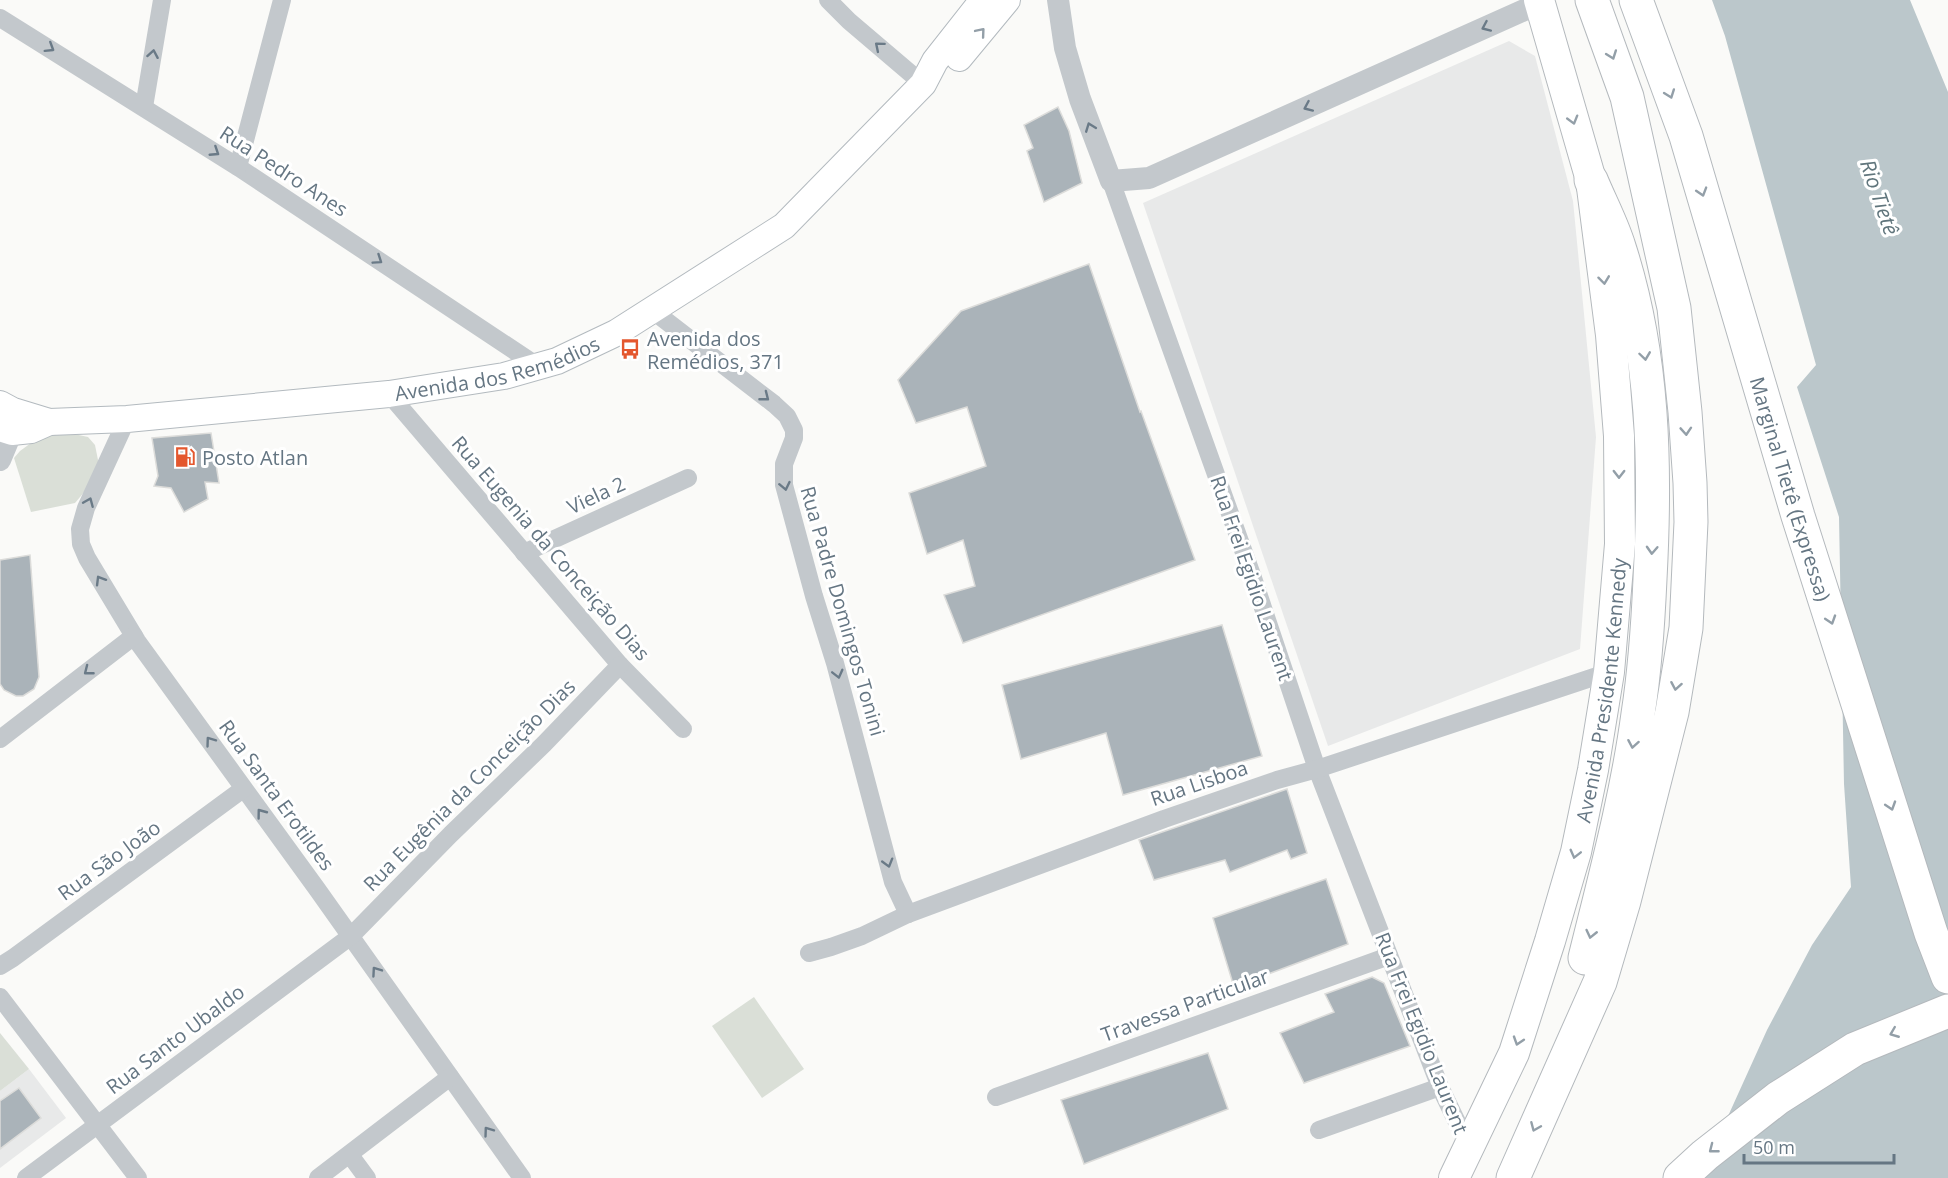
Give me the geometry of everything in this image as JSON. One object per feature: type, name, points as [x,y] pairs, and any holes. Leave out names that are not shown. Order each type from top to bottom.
[{"type":"highway","points":[[1513,1178],[1600,982],[1627,889],[1672,712],[1686,628],[1691,522],[1685,412],[1674,308],[1627,97],[1592,0]]},
{"type":"highway","name":"Marginal Tietê (Expressa)","points":[[1636,0],[1686,136],[1798,516],[1931,933],[1948,977]]},
{"type":"highway","name":"Avenida Presidente Kennedy","points":[[1454,1178],[1470,1149],[1514,1053],[1557,919],[1578,841],[1593,770],[1609,672],[1620,544],[1619,436],[1611,335],[1591,180],[1539,1]]},
{"type":"highway","points":[[1557,1076],[1622,805],[1638,715],[1647,637],[1653,521],[1652,418],[1644,349],[1619,246],[1591,180]]},
{"type":"highway","points":[[1680,1178],[1705,1155],[1778,1098],[1855,1048],[1948,1011]]},
{"type":"main road","name":"Avenida dos Remédios","points":[[6,416],[49,422],[127,419],[389,394],[493,378],[557,361],[616,333],[784,226],[923,84],[935,60],[983,0]]},
{"type":"main road","name":"Avenida dos Remédios","points":[[923,84],[947,72],[1007,0]]},
{"type":"street","points":[[144,107],[162,0]]},
{"type":"street","points":[[238,167],[282,0]]},
{"type":"street","points":[[828,0],[849,21],[923,84]]},
{"type":"street","name":"Rua Frei Egidio Laurent","points":[[1058,0],[1068,58],[1080,99],[1252,575],[1317,769],[1440,1087],[1470,1149]]},
{"type":"street","points":[[1111,181],[1149,178],[1539,1]]},
{"type":"street","name":"Rua Pedro Anes","points":[[0,18],[238,167],[539,367]]},
{"type":"street","name":"Rua Padre Domingos Tonini","points":[[652,310],[774,404],[791,423],[794,438],[784,464],[784,485],[835,663],[893,882],[908,914]]},
{"type":"street","name":"Rua Eugenia da Conceição Dias","points":[[389,394],[620,664],[683,729]]},
{"type":"street","points":[[0,459],[6,416]]},
{"type":"street","name":"Rua Santa Erotildes","points":[[127,419],[86,508],[80,529],[81,544],[87,558],[134,636],[351,936],[522,1178]]},
{"type":"street","name":"Viela 2","points":[[524,553],[688,478]]},
{"type":"street","points":[[0,739],[134,636]]},
{"type":"street","name":"Rua Eugênia da Conceição Dias","points":[[351,936],[544,744],[620,664]]},
{"type":"street","name":"Rua Lisboa","points":[[809,953],[862,936],[908,914],[1164,819],[1609,672]]},
{"type":"street","name":"Rua São João","points":[[0,966],[243,789]]},
{"type":"street","name":"Rua Santo Ubaldo","points":[[26,1178],[351,936]]},
{"type":"street","name":"Travessa Particular","points":[[996,1097],[1389,956]]},
{"type":"street","points":[[0,997],[138,1178]]},
{"type":"street","points":[[318,1178],[450,1077]]},
{"type":"street","points":[[1319,1130],[1440,1087]]},
{"type":"street","points":[[350,1155],[367,1178]]},
{"type":"shaded area","points":[[1509,41],[1535,56],[1573,201],[1596,437],[1580,649],[1328,746],[1143,203]]},
{"type":"shaded area","points":[[74,434],[88,437],[95,445],[99,465],[91,484],[75,503],[31,512],[14,458],[42,435]]},
{"type":"shaded area","points":[[754,997],[804,1069],[762,1098],[712,1026]]},
{"type":"shaded area","points":[[0,1033],[29,1069],[0,1091]]},
{"type":"shaded area","points":[[29,1069],[66,1118],[0,1168],[0,1091]]},
{"type":"water","name":"Rio Tietê","points":[[1712,0],[1910,0],[1948,92],[1948,1178],[1700,1178],[1767,1030],[1812,945],[1851,887],[1844,784],[1839,517],[1797,387],[1816,365],[1725,36]]},
{"type":"building","points":[[1058,107],[1069,131],[1082,183],[1044,202],[1027,151],[1033,148],[1024,125]]},
{"type":"building","points":[[1089,264],[1140,412],[1195,560],[963,643],[944,595],[975,586],[963,540],[927,554],[909,493],[986,466],[967,407],[916,423],[898,380],[961,311]]},
{"type":"building","name":"Posto Atlan","points":[[211,433],[219,483],[205,482],[208,499],[184,512],[171,488],[154,486],[158,476],[152,438]]},
{"type":"building","points":[[30,555],[39,677],[34,689],[23,696],[16,696],[4,690],[0,684],[0,560]]},
{"type":"building","points":[[1222,625],[1262,756],[1123,795],[1106,733],[1021,759],[1002,685]]},
{"type":"building","points":[[1287,789],[1307,853],[1291,859],[1287,850],[1230,872],[1225,860],[1154,880],[1139,840]]},
{"type":"building","points":[[1326,879],[1348,944],[1234,987],[1213,918]]},
{"type":"building","points":[[1372,977],[1384,983],[1410,1046],[1304,1083],[1280,1033],[1334,1012],[1325,994]]},
{"type":"building","points":[[1208,1053],[1228,1109],[1084,1164],[1061,1100]]},
{"type":"building","points":[[19,1088],[41,1118],[0,1149],[0,1101]]},
{"type":"place","name":"Avenida dos Remédios, 371","points":[[630,349]]},
{"type":"place","name":"Posto Atlan","points":[[185,457]]}]
